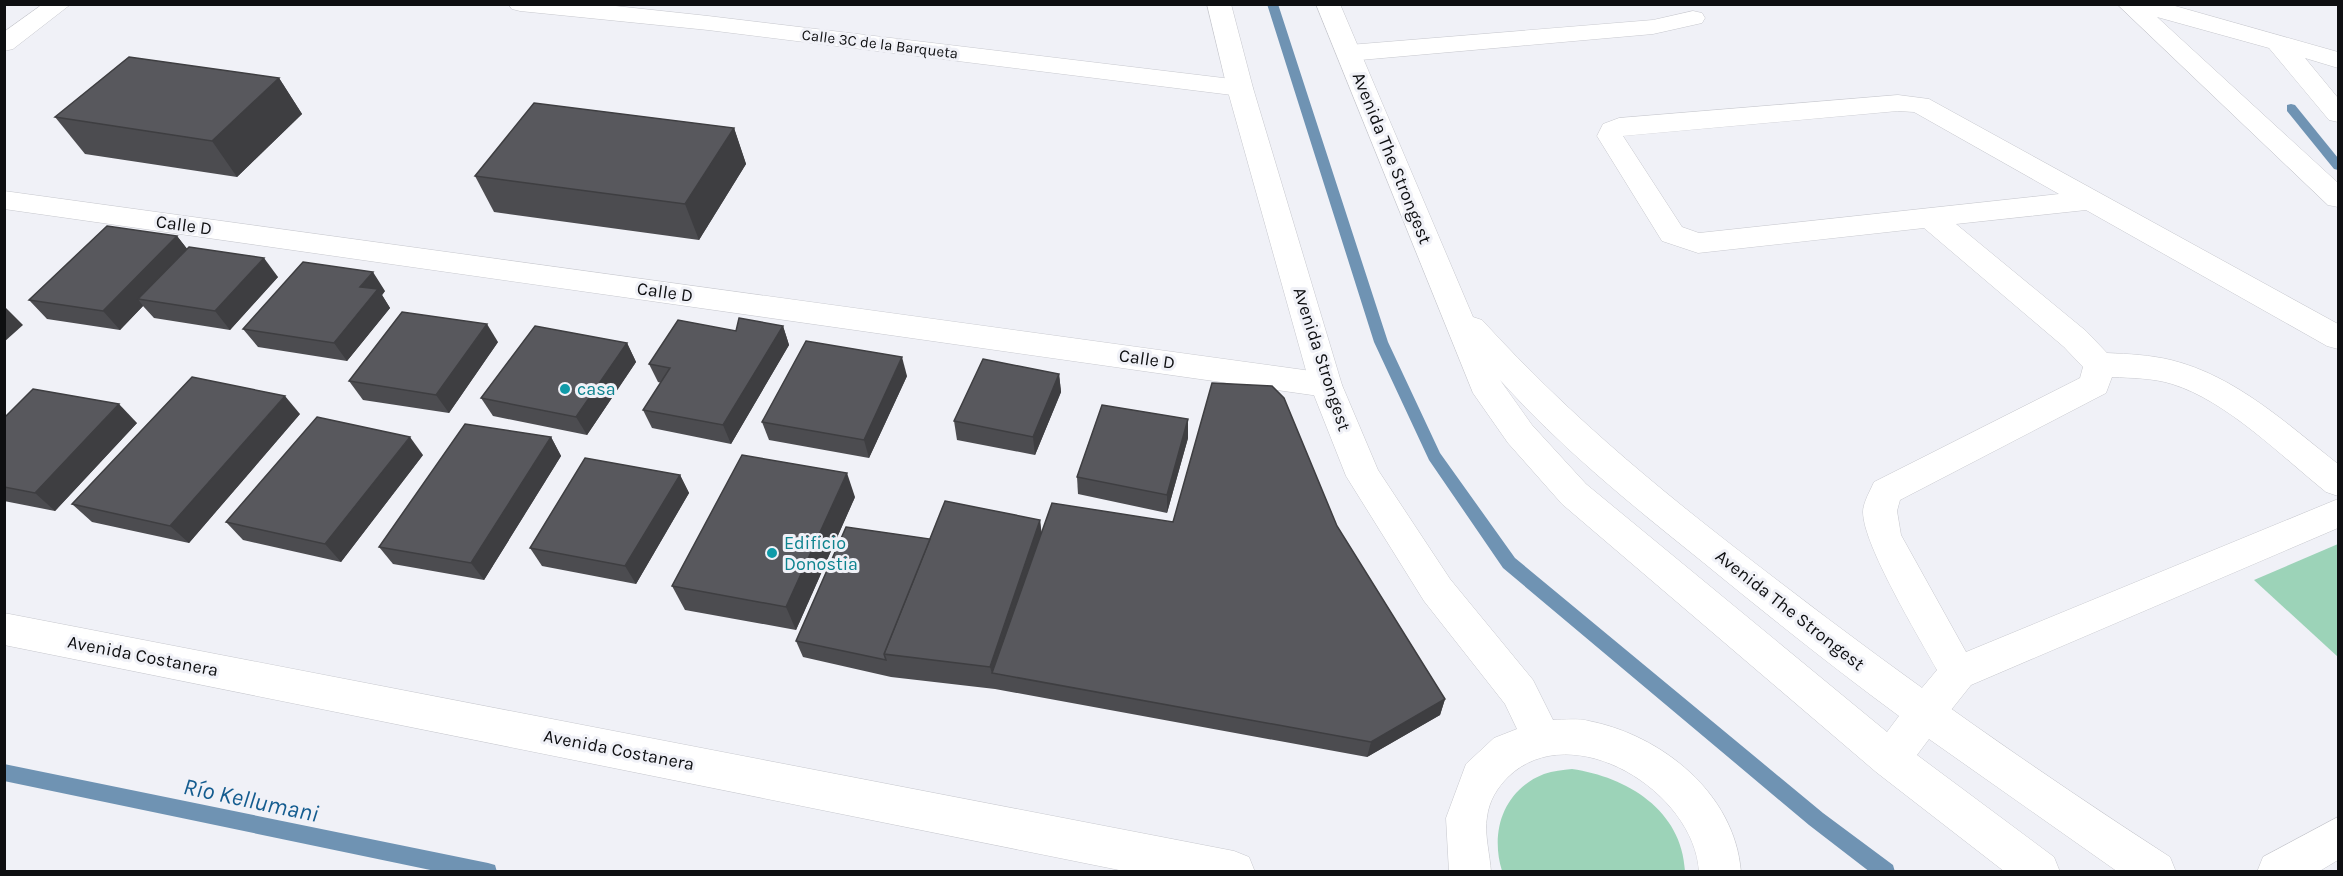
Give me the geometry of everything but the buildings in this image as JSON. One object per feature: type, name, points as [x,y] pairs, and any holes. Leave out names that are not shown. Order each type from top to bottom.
[{"type":"street","points":[[4,44],[59,4]]},
{"type":"street","name":"Calle 3C de la Barqueta","points":[[520,4],[714,14],[1240,88]]},
{"type":"street","name":"Avenida Strongest","points":[[1219,4],[1240,88],[1326,384],[1363,476],[1437,590],[1519,692],[1541,737]]},
{"type":"street","name":"Avenida The Strongest","points":[[1329,4],[1489,393],[1520,434],[1574,494],[1890,759],[2039,872]]},
{"type":"street","points":[[2129,4],[2338,198]]},
{"type":"street","points":[[2139,4],[2338,60]]},
{"type":"street","points":[[1349,53],[1653,27],[1693,18]]},
{"type":"street","points":[[2278,43],[2338,114]]},
{"type":"street","points":[[2091,200],[1698,243],[1672,234],[1610,136],[1612,130],[1619,126],[1898,103],[1920,105],[2091,200],[2338,338]]},
{"type":"street","name":"Calle D","points":[[4,200],[1326,384]]},
{"type":"street","points":[[1930,218],[2075,339],[2099,364],[2146,367],[2184,375],[2232,401],[2338,482]]},
{"type":"street","name":"Avenida The Strongest","points":[[1456,311],[1525,387],[1585,444],[1812,629],[2069,816],[2155,872]]},
{"type":"street","points":[[1958,673],[1884,536],[1880,511],[1886,492],[2095,385],[2099,364]]},
{"type":"street","points":[[1890,759],[1958,673],[2338,513]]},
{"type":"street","name":"Avenida Costanera","points":[[4,629],[1234,872]]},
{"type":"street","points":[[1470,872],[1465,848],[1465,816],[1474,788],[1490,765],[1513,747],[1541,737],[1580,735],[1622,746],[1659,767],[1691,799],[1710,832],[1720,872]]},
{"type":"street","points":[[2278,872],[2338,837]]},
{"type":"green space","points":[[2338,544],[2338,657],[2254,580]]},
{"type":"green space","points":[[1572,769],[1612,780],[1648,800],[1674,830],[1682,849],[1685,871],[1502,871],[1498,842],[1499,827],[1510,801],[1518,790],[1530,781],[1547,773]]},
{"type":"waterway","points":[[1272,4],[1381,342],[1434,456],[1509,563],[1816,819],[1886,872]]},
{"type":"waterway","points":[[2291,108],[2338,166]]},
{"type":"waterway","name":"Río Kellumani","points":[[4,772],[488,872]]},
{"type":"place","name":"casa","points":[[565,389]]},
{"type":"place","name":"Edificio Donostia","points":[[772,553]]}]
